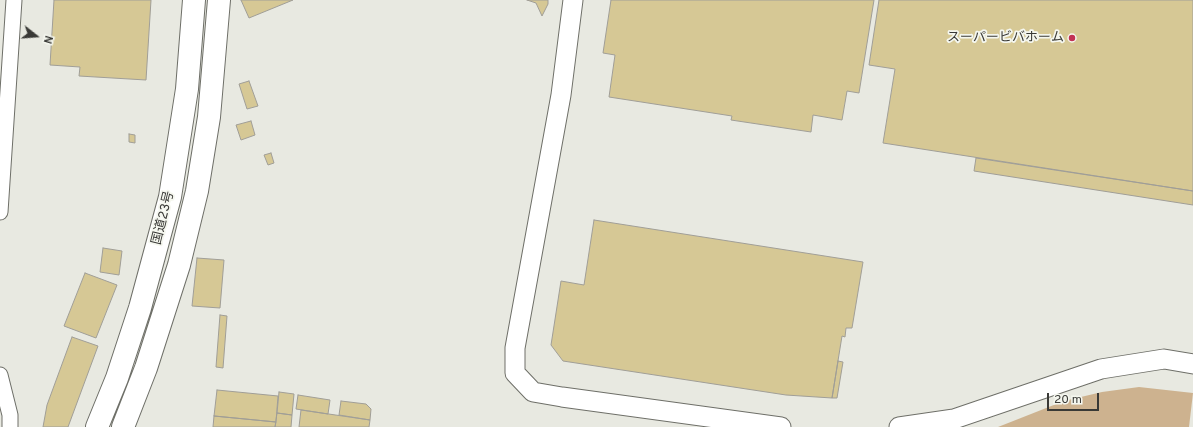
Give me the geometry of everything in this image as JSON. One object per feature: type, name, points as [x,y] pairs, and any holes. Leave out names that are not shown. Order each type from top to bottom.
[{"type":"highway","name":"国道23号","points":[[97,427],[117,378],[140,308],[170,197],[187,89],[194,0]]},
{"type":"highway","name":"国道23号","points":[[123,427],[146,368],[179,265],[197,190],[209,118],[219,0]]},
{"type":"street","points":[[0,212],[14,0]]},
{"type":"street","points":[[573,0],[561,94],[515,348],[516,373],[534,392],[548,395],[781,427]]},
{"type":"street","points":[[899,427],[954,419],[1101,369],[1164,359],[1193,364]]},
{"type":"street","points":[[0,375],[10,415],[10,427]]},
{"type":"shaded area","points":[[1139,387],[1193,393],[1189,427],[998,427],[1064,401],[1102,392]]},
{"type":"building","points":[[54,0],[151,0],[146,80],[79,76],[80,67],[50,65]]},
{"type":"building","points":[[241,0],[293,0],[249,18]]},
{"type":"building","points":[[527,0],[548,0],[548,4],[542,16],[536,3]]},
{"type":"building","points":[[611,0],[874,0],[859,93],[847,91],[842,120],[813,115],[811,132],[731,120],[732,116],[609,97],[615,55],[603,53]]},
{"type":"building","points":[[879,0],[1193,0],[1193,191],[883,143],[895,69],[869,65]]},
{"type":"building","points":[[249,81],[258,106],[247,109],[239,84]]},
{"type":"building","points":[[251,121],[255,135],[241,140],[236,125]]},
{"type":"building","points":[[129,134],[135,135],[135,143],[129,142]]},
{"type":"building","points":[[271,153],[274,163],[268,165],[264,155]]},
{"type":"building","points":[[976,158],[1193,191],[1193,205],[974,171]]},
{"type":"building","points":[[594,220],[863,262],[852,328],[846,328],[845,337],[842,336],[832,398],[786,395],[563,361],[551,345],[561,281],[584,285]]},
{"type":"building","points":[[103,248],[122,251],[119,275],[100,272]]},
{"type":"building","points":[[197,258],[224,260],[220,308],[192,306]]},
{"type":"building","points":[[85,273],[117,285],[96,338],[64,326]]},
{"type":"building","points":[[220,315],[227,316],[223,368],[216,367]]},
{"type":"building","points":[[72,337],[98,346],[68,427],[43,427],[47,405]]},
{"type":"building","points":[[838,361],[843,362],[837,398],[832,398]]},
{"type":"building","points":[[217,390],[278,396],[276,422],[214,416]]},
{"type":"building","points":[[279,392],[294,394],[292,415],[277,413]]},
{"type":"building","points":[[298,395],[330,400],[328,414],[296,409]]},
{"type":"building","points":[[341,401],[366,404],[371,409],[370,420],[339,415]]},
{"type":"building","points":[[301,410],[370,420],[369,427],[299,427]]},
{"type":"building","points":[[277,413],[292,415],[291,427],[275,427]]},
{"type":"building","points":[[214,416],[276,422],[275,427],[213,427]]},
{"type":"place","name":"スーパービバホーム","points":[[1072,38]]}]
